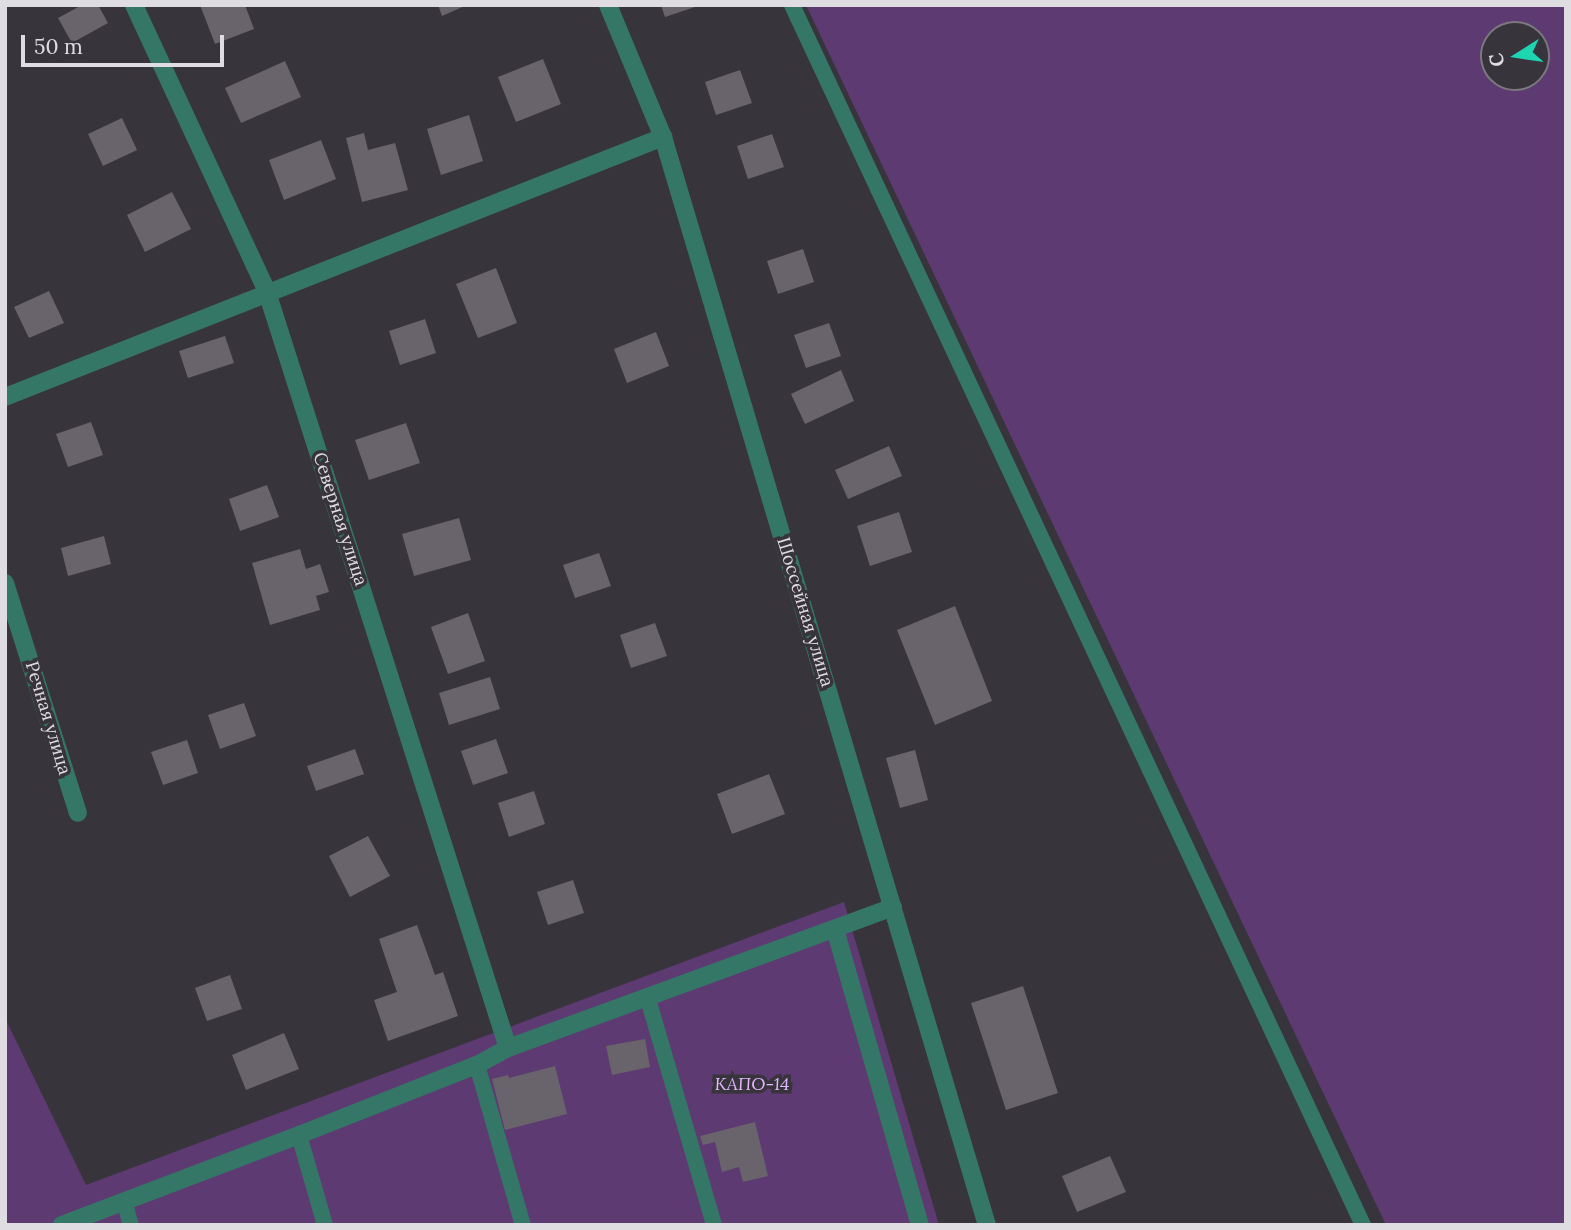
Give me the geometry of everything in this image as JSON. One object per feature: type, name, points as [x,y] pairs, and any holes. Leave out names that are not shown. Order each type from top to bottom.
[{"type":"street","name":"Северная улица","points":[[134,5],[267,292],[508,1048]]},
{"type":"street","name":"Шоссейная улица","points":[[608,5],[663,137],[987,1225]]},
{"type":"street","points":[[5,397],[663,137]]},
{"type":"street","name":"Речная улица","points":[[5,583],[78,813]]},
{"type":"street","points":[[62,1225],[477,1065],[508,1048],[648,999],[893,907]]},
{"type":"street","points":[[835,929],[920,1225]]},
{"type":"lane","points":[[792,5],[1363,1225]]},
{"type":"lane","points":[[648,999],[714,1225]]},
{"type":"lane","points":[[477,1065],[523,1225]]},
{"type":"lane","points":[[299,1135],[325,1225]]},
{"type":"lane","points":[[124,1201],[131,1225]]},
{"type":"green space","points":[[806,5],[1566,5],[1566,1225],[1386,1225]]},
{"type":"green space","name":"КАПО-14","points":[[844,902],[939,1225],[5,1225],[5,1018],[86,1185]]},
{"type":"building","points":[[82,5],[98,5],[108,23],[72,43],[58,18]]},
{"type":"building","points":[[200,5],[245,5],[254,29],[215,44]]},
{"type":"building","points":[[438,5],[467,5],[442,16]]},
{"type":"building","points":[[661,5],[697,5],[698,6],[665,17]]},
{"type":"building","points":[[543,59],[561,104],[516,122],[498,77]]},
{"type":"building","points":[[285,61],[301,97],[241,123],[225,88]]},
{"type":"building","points":[[740,70],[752,103],[716,115],[705,82]]},
{"type":"building","points":[[469,115],[483,161],[441,175],[427,129]]},
{"type":"building","points":[[122,118],[137,150],[103,166],[88,134]]},
{"type":"building","points":[[364,133],[368,150],[395,143],[408,190],[362,202],[346,138]]},
{"type":"building","points":[[772,134],[784,167],[748,179],[737,146]]},
{"type":"building","points":[[321,140],[336,179],[284,200],[269,160]]},
{"type":"building","points":[[172,192],[191,229],[145,252],[127,215]]},
{"type":"building","points":[[803,249],[814,282],[778,294],[767,261]]},
{"type":"building","points":[[496,268],[517,323],[478,338],[456,284]]},
{"type":"building","points":[[49,291],[64,323],[29,338],[14,307]]},
{"type":"building","points":[[425,319],[436,353],[400,365],[389,331]]},
{"type":"building","points":[[829,323],[841,356],[806,368],[794,335]]},
{"type":"building","points":[[656,332],[669,366],[627,383],[614,349]]},
{"type":"building","points":[[225,336],[234,363],[188,378],[179,351]]},
{"type":"building","points":[[841,370],[854,401],[805,424],[791,394]]},
{"type":"building","points":[[91,422],[103,455],[68,467],[56,434]]},
{"type":"building","points":[[406,423],[420,463],[369,480],[355,440]]},
{"type":"building","points":[[889,446],[902,476],[848,499],[835,470]]},
{"type":"building","points":[[267,485],[279,517],[240,531],[229,499]]},
{"type":"building","points":[[899,512],[912,552],[870,566],[857,526]]},
{"type":"building","points":[[459,518],[471,560],[414,576],[402,534]]},
{"type":"building","points":[[104,536],[111,564],[68,576],[61,548]]},
{"type":"building","points":[[300,549],[306,569],[320,564],[329,592],[316,596],[320,610],[270,625],[252,563]]},
{"type":"building","points":[[599,553],[611,586],[575,598],[563,565]]},
{"type":"building","points":[[955,606],[992,701],[935,725],[897,630]]},
{"type":"building","points":[[468,613],[485,661],[448,674],[431,627]]},
{"type":"building","points":[[655,623],[667,656],[631,668],[620,635]]},
{"type":"building","points":[[490,677],[500,709],[449,725],[439,693]]},
{"type":"building","points":[[244,703],[256,736],[220,749],[208,715]]},
{"type":"building","points":[[496,739],[508,773],[473,785],[461,751]]},
{"type":"building","points":[[187,740],[198,773],[163,785],[151,752]]},
{"type":"building","points":[[355,749],[364,774],[316,791],[307,766]]},
{"type":"building","points":[[915,750],[928,800],[900,808],[886,758]]},
{"type":"building","points":[[769,774],[785,814],[732,834],[717,794]]},
{"type":"building","points":[[534,791],[545,824],[509,837],[498,803]]},
{"type":"building","points":[[368,836],[390,876],[350,897],[329,856]]},
{"type":"building","points":[[573,880],[584,913],[548,925],[537,892]]},
{"type":"building","points":[[417,925],[435,975],[443,972],[458,1016],[388,1041],[374,1000],[397,992],[379,939]]},
{"type":"building","points":[[230,975],[242,1009],[207,1021],[195,988]]},
{"type":"building","points":[[1023,986],[1058,1093],[1006,1110],[971,1003]]},
{"type":"building","points":[[284,1033],[299,1069],[246,1090],[232,1055]]},
{"type":"building","points":[[645,1039],[650,1067],[612,1075],[606,1046]]},
{"type":"building","points":[[555,1066],[567,1114],[505,1130],[492,1079],[508,1075],[509,1078]]},
{"type":"building","points":[[755,1122],[768,1176],[743,1182],[739,1167],[722,1172],[715,1142],[703,1145],[700,1136]]},
{"type":"building","points":[[1110,1156],[1126,1192],[1077,1212],[1062,1176]]}]
